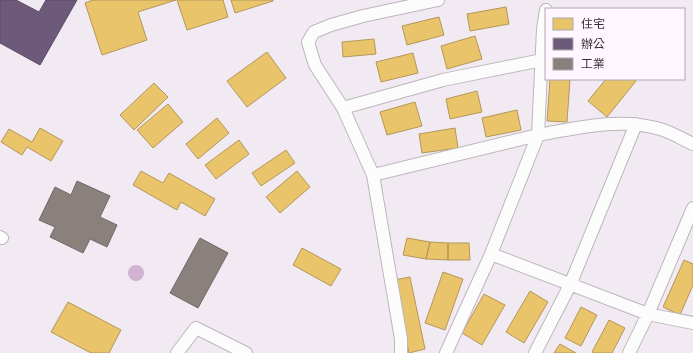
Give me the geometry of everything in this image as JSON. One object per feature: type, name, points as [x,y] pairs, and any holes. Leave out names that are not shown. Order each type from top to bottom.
[{"type":"street","points":[[401,353],[373,175],[343,108],[315,65],[308,42],[314,32],[331,25],[363,16],[438,0]]},
{"type":"street","points":[[446,353],[491,254],[538,135],[543,29],[545,16]]},
{"type":"street","points":[[343,108],[443,80],[542,60]]},
{"type":"street","points":[[373,175],[538,135],[587,126],[636,124],[661,129],[693,144]]},
{"type":"street","points":[[535,353],[570,285],[636,124]]},
{"type":"street","points":[[629,353],[648,314],[693,208]]},
{"type":"street","points":[[491,254],[648,314],[693,322]]},
{"type":"street","points":[[177,353],[196,328],[246,353]]},
{"type":"shaded area","points":[[136,265],[143,270],[144,273],[139,280],[136,281],[129,276],[128,273],[133,266]]},
{"type":"building: 住宅","points":[[93,0],[176,0],[138,12],[147,40],[102,55],[85,3]]},
{"type":"building: 住宅","points":[[177,0],[223,0],[228,17],[187,30]]},
{"type":"building: 住宅","points":[[231,0],[273,0],[273,1],[235,13]]},
{"type":"building: 住宅","points":[[506,7],[509,24],[470,31],[467,14]]},
{"type":"building: 住宅","points":[[439,17],[444,35],[407,45],[402,26]]},
{"type":"building: 住宅","points":[[475,36],[482,59],[447,69],[441,46]]},
{"type":"building: 住宅","points":[[374,39],[376,54],[343,57],[342,42]]},
{"type":"building: 住宅","points":[[267,52],[286,78],[247,107],[227,81]]},
{"type":"building: 住宅","points":[[413,53],[418,73],[381,82],[376,62]]},
{"type":"building: 住宅","points":[[550,80],[570,80],[567,122],[547,121]]},
{"type":"building: 住宅","points":[[605,80],[636,81],[607,117],[588,101]]},
{"type":"building: 住宅","points":[[154,83],[168,97],[134,130],[120,115]]},
{"type":"building: 住宅","points":[[477,91],[482,112],[450,119],[446,99]]},
{"type":"building: 住宅","points":[[415,102],[422,126],[387,135],[380,112]]},
{"type":"building: 住宅","points":[[168,104],[183,122],[153,148],[137,130]]},
{"type":"building: 住宅","points":[[517,110],[521,130],[486,137],[482,118]]},
{"type":"building: 住宅","points":[[217,118],[229,133],[198,159],[186,144]]},
{"type":"building: 住宅","points":[[40,128],[63,141],[51,161],[27,147],[22,155],[1,142],[9,129],[32,142]]},
{"type":"building: 住宅","points":[[455,128],[458,148],[422,153],[419,134]]},
{"type":"building: 住宅","points":[[239,140],[249,154],[216,179],[205,165]]},
{"type":"building: 住宅","points":[[286,150],[295,163],[261,186],[252,173]]},
{"type":"building: 住宅","points":[[141,171],[163,183],[169,173],[215,199],[205,216],[181,202],[177,210],[133,185]]},
{"type":"building: 住宅","points":[[297,171],[310,187],[280,213],[266,197]]},
{"type":"building: 住宅","points":[[407,238],[430,242],[426,259],[403,255]]},
{"type":"building: 住宅","points":[[430,242],[448,243],[448,260],[426,259]]},
{"type":"building: 住宅","points":[[448,243],[469,243],[470,260],[448,260]]},
{"type":"building: 住宅","points":[[302,248],[341,269],[331,286],[293,265]]},
{"type":"building: 住宅","points":[[684,260],[693,264],[693,285],[680,315],[663,307]]},
{"type":"building: 住宅","points":[[443,272],[463,279],[445,330],[425,323]]},
{"type":"building: 住宅","points":[[410,277],[425,349],[409,353],[394,280]]},
{"type":"building: 住宅","points":[[530,291],[548,302],[524,343],[506,332]]},
{"type":"building: 住宅","points":[[484,294],[505,305],[482,345],[462,333]]},
{"type":"building: 住宅","points":[[68,302],[121,330],[109,353],[91,353],[51,332]]},
{"type":"building: 住宅","points":[[581,307],[597,315],[581,346],[565,338]]},
{"type":"building: 住宅","points":[[609,320],[625,328],[612,353],[592,352]]},
{"type":"building: 住宅","points":[[560,344],[576,353],[554,353]]},
{"type":"building: 辦公","points":[[0,0],[16,0],[39,12],[46,0],[77,0],[40,65],[0,43]]},
{"type":"building: 工業","points":[[77,181],[110,196],[100,217],[117,225],[107,247],[90,239],[83,253],[50,237],[55,227],[39,220],[55,187],[71,195]]},
{"type":"building: 工業","points":[[200,238],[228,253],[198,308],[170,293]]}]
